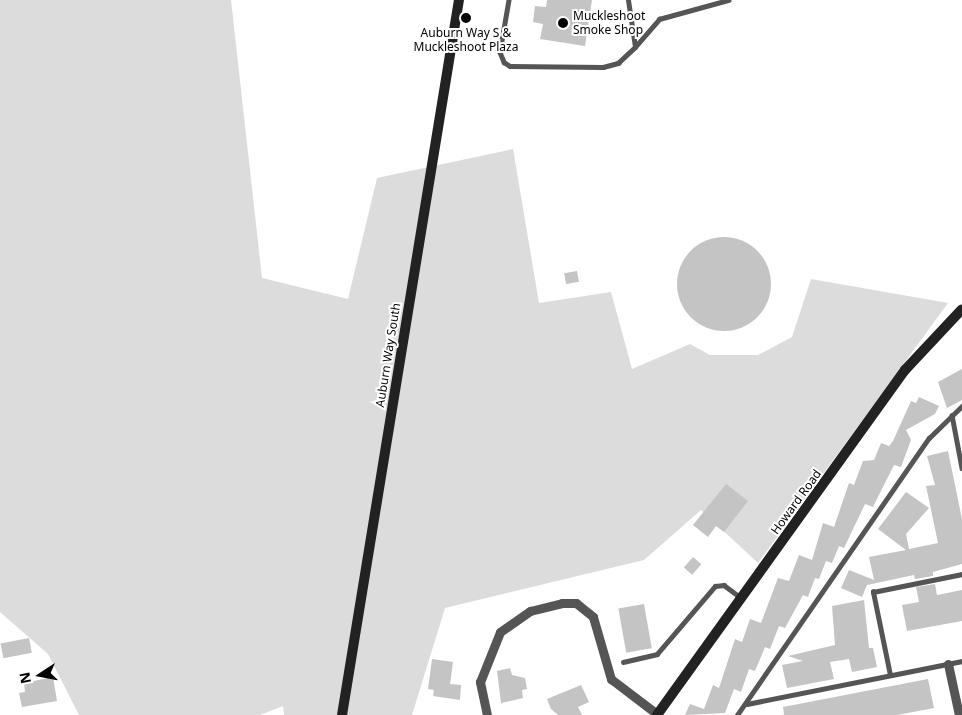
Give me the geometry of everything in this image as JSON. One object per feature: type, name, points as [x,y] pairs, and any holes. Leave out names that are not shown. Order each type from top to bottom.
[{"type":"main road","name":"Auburn Way South","points":[[342,715],[459,0]]},
{"type":"main road","name":"Howard Road","points":[[657,714],[905,370],[962,309]]},
{"type":"street","points":[[486,715],[480,682],[500,632],[530,612],[562,603],[576,604],[593,617],[611,679],[657,714]]},
{"type":"street","points":[[948,664],[958,715]]},
{"type":"lane","points":[[509,0],[500,52],[510,66],[603,67],[618,63],[635,47],[658,19],[728,0]]},
{"type":"lane","points":[[628,0],[635,47]]},
{"type":"lane","points":[[737,715],[747,704],[929,438],[962,406]]},
{"type":"lane","points":[[952,414],[962,468]]},
{"type":"lane","points":[[890,675],[873,592],[962,574]]},
{"type":"lane","points":[[623,662],[657,654],[715,586],[724,585],[741,598]]},
{"type":"lane","points":[[747,704],[962,661]]},
{"type":"shaded area","points":[[0,0],[231,0],[262,278],[348,299],[377,178],[513,149],[539,303],[611,292],[632,369],[690,344],[710,355],[758,355],[792,337],[811,279],[948,303],[758,563],[701,510],[644,560],[445,608],[412,715],[284,715],[283,706],[260,715],[79,715],[48,654],[0,612]]},
{"type":"building","name":"Muckleshoot Smoke Shop","points":[[547,0],[592,0],[585,46],[540,39],[543,24],[533,22],[535,6],[546,7]]},
{"type":"building","points":[[724,237],[742,241],[757,251],[767,266],[771,284],[767,302],[757,317],[742,327],[724,331],[706,327],[691,317],[681,302],[677,284],[681,266],[691,251],[706,241]]},
{"type":"building","points":[[577,271],[579,282],[566,284],[564,273]]},
{"type":"building","points":[[962,369],[962,400],[947,408],[938,382]]},
{"type":"building","points":[[919,397],[939,406],[935,414],[906,430],[911,440],[901,467],[894,465],[873,507],[865,504],[844,548],[839,546],[832,563],[826,561],[819,579],[815,578],[808,597],[803,595],[785,628],[779,626],[770,649],[765,647],[755,671],[749,669],[741,692],[734,689],[725,713],[685,715],[690,704],[704,709],[713,685],[719,688],[735,639],[742,642],[750,619],[761,623],[778,578],[789,581],[799,555],[812,560],[823,523],[834,527],[849,483],[854,485],[863,461],[874,460],[881,443],[889,446],[911,401],[916,403]]},
{"type":"building","points":[[948,451],[962,519],[962,564],[933,572],[933,576],[915,579],[914,575],[867,585],[862,597],[841,588],[849,570],[874,580],[869,557],[906,550],[878,529],[906,492],[929,508],[906,534],[909,549],[938,543],[926,486],[935,485],[927,456]]},
{"type":"building","points":[[726,484],[748,501],[724,532],[716,526],[708,537],[693,525]]},
{"type":"building","points":[[693,557],[701,564],[692,575],[684,568]]},
{"type":"building","points":[[935,584],[937,595],[962,590],[962,621],[907,631],[902,605],[919,602],[916,587]]},
{"type":"building","points":[[864,600],[869,648],[873,648],[877,667],[852,672],[849,659],[830,662],[834,679],[787,688],[782,665],[803,661],[788,656],[835,645],[832,606]]},
{"type":"building","points":[[644,604],[652,648],[626,653],[618,609]]},
{"type":"building","points":[[29,638],[32,653],[3,658],[1,644]]},
{"type":"building","points":[[432,659],[453,662],[450,684],[461,685],[460,700],[433,696],[434,690],[428,689]]},
{"type":"building","points":[[510,668],[512,675],[525,678],[527,689],[522,690],[523,698],[501,703],[497,671]]},
{"type":"building","points":[[53,677],[57,701],[22,707],[19,693],[25,692],[24,683]]},
{"type":"building","points":[[928,679],[934,708],[897,715],[784,715],[783,707]]},
{"type":"building","points":[[581,685],[589,702],[578,707],[582,715],[558,715],[551,709],[547,699]]},
{"type":"place","name":"Auburn Way S & Muckleshoot Plaza","points":[[466,18]]},
{"type":"place","name":"Muckleshoot Smoke Shop","points":[[563,23]]}]
